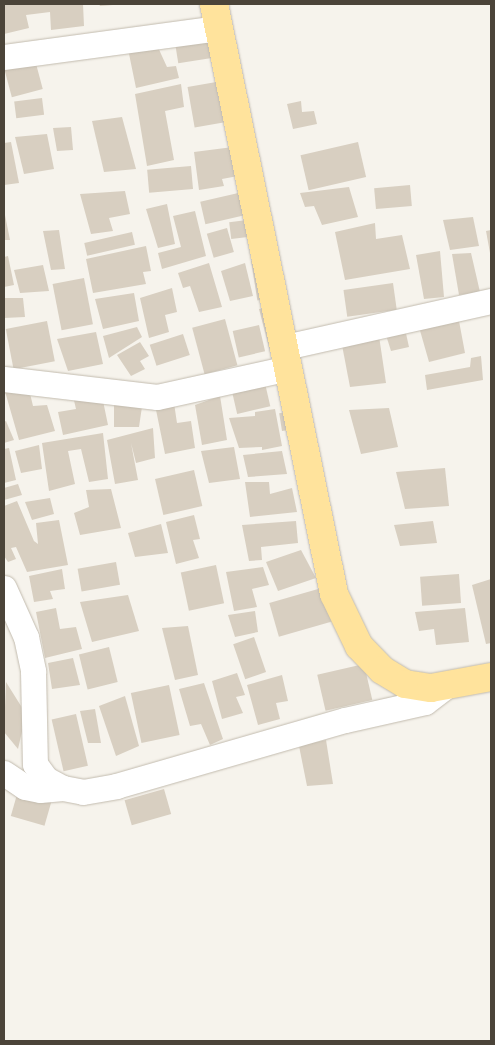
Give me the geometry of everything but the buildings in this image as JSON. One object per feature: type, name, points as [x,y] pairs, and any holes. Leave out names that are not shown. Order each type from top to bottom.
[{"type":"main road","points":[[216,16],[287,357],[321,540],[334,594],[346,624],[359,646],[382,670],[405,684],[431,688],[491,677]]},
{"type":"street","points":[[4,57],[216,16]]},
{"type":"street","points":[[4,380],[157,397],[287,357],[491,301]]},
{"type":"street","points":[[4,588],[26,637],[33,671],[35,764],[46,780],[63,788],[82,792],[116,786],[345,720],[426,702],[446,686]]},
{"type":"street","points":[[4,773],[25,787],[40,790],[63,788]]}]
